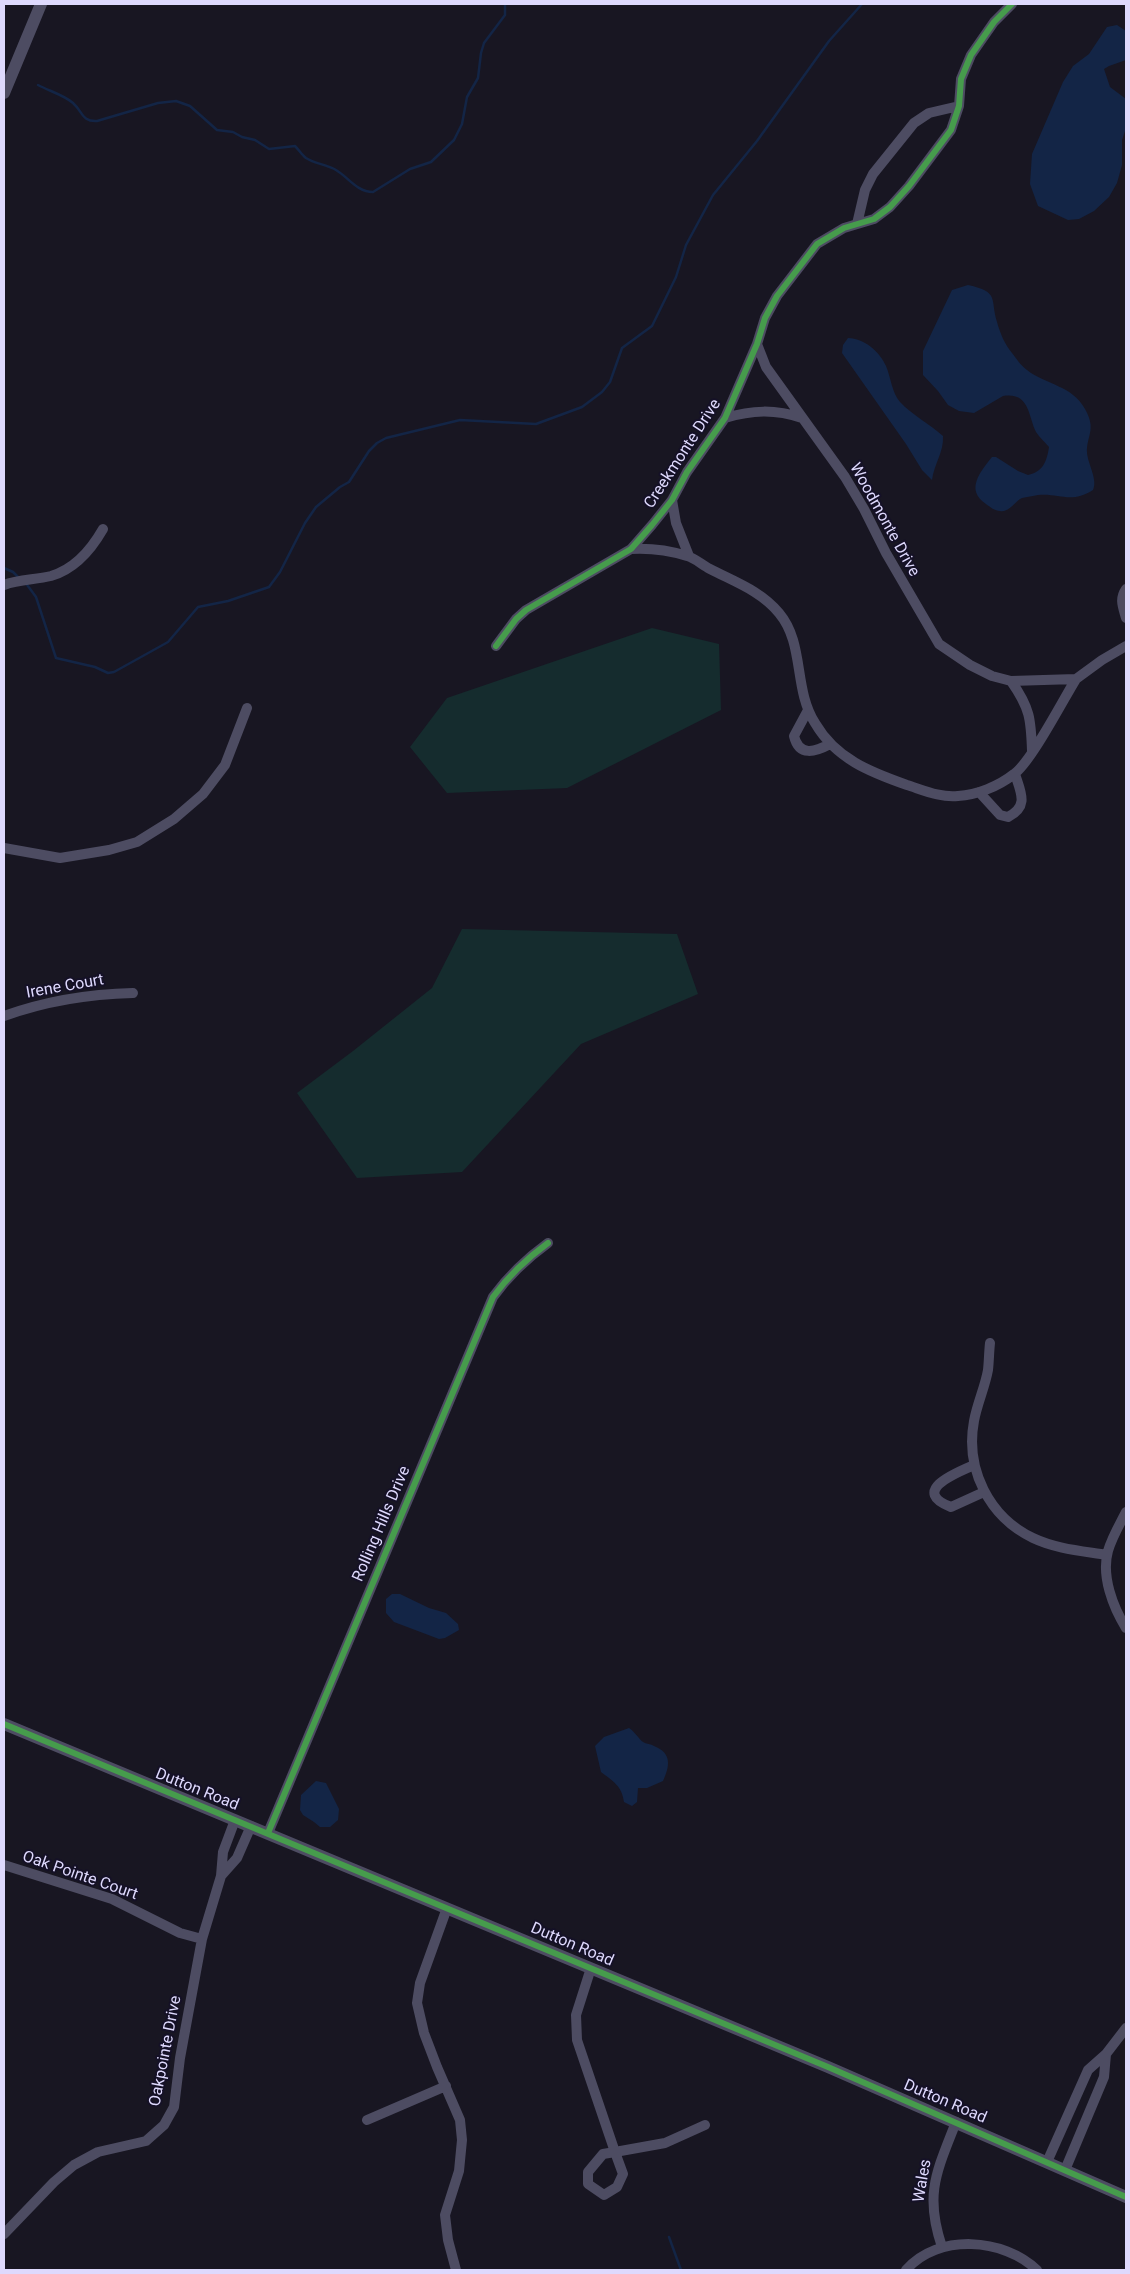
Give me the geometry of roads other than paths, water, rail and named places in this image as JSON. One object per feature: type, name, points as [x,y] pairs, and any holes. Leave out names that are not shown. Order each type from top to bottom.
[{"type":"street","points":[[4,93],[42,4]]},
{"type":"street","name":"Creekmonte Drive","points":[[496,646],[516,619],[526,610],[631,549],[672,500],[686,472],[725,418],[770,306],[818,244],[826,237],[874,219],[890,208],[910,186],[951,130],[959,106],[961,79],[972,55],[994,22],[1012,4]]},
{"type":"street","points":[[857,224],[865,190],[873,174],[914,123],[929,113],[959,106]]},
{"type":"street","name":"Woodmonte Drive","points":[[756,344],[766,366],[845,477],[938,644],[970,665],[992,676],[1012,681],[1076,679]]},
{"type":"street","name":"Creekmonte Drive","points":[[725,418],[761,410],[783,412],[802,418]]},
{"type":"street","name":"Creekmonte Drive","points":[[672,500],[676,522],[689,556]]},
{"type":"street","points":[[4,585],[52,575],[70,567],[91,549],[103,529]]},
{"type":"street","points":[[631,549],[653,548],[689,556],[708,568],[748,587],[766,599],[781,615],[792,634],[798,661],[800,687],[808,710],[830,744],[848,759],[873,774],[928,792],[957,796],[979,792],[1015,774],[1032,752],[1076,679],[1102,660],[1126,646]]},
{"type":"street","points":[[1126,589],[1122,596],[1122,605],[1126,618]]},
{"type":"street","points":[[1012,681],[1024,698],[1032,721],[1032,752]]},
{"type":"street","points":[[4,848],[60,858],[110,850],[137,842],[174,819],[203,794],[225,765],[248,708]]},
{"type":"street","points":[[808,710],[794,736],[796,744],[802,750],[811,752],[830,744]]},
{"type":"street","points":[[979,792],[1000,815],[1008,817],[1017,812],[1021,805],[1021,794],[1015,774]]},
{"type":"street","name":"Irene Court","points":[[4,1016],[36,1004],[83,996],[133,993]]},
{"type":"street","name":"Rolling Hills Drive","points":[[268,1833],[494,1297],[506,1279],[526,1258],[548,1243]]},
{"type":"street","points":[[990,1343],[988,1370],[974,1421],[972,1456],[984,1492],[1000,1513],[1018,1529],[1034,1538],[1064,1547],[1107,1556]]},
{"type":"street","points":[[974,1465],[940,1481],[936,1488],[936,1495],[940,1503],[951,1507],[984,1492]]},
{"type":"street","points":[[1126,1512],[1107,1556],[1112,1600],[1126,1628]]},
{"type":"street","name":"Dutton Road","points":[[4,1724],[591,1968],[956,2122],[1126,2197]]},
{"type":"street","name":"Oakpointe Drive","points":[[4,2234],[54,2182],[74,2166],[98,2152],[146,2142],[164,2125],[174,2107],[180,2058],[202,1939],[221,1876],[223,1852],[236,1820]]},
{"type":"street","name":"Oakpointe Drive","points":[[221,1876],[237,1858],[251,1826]]},
{"type":"street","points":[[223,1852],[237,1858]]},
{"type":"street","name":"Oak Pointe Court","points":[[4,1865],[112,1899],[180,1934],[202,1939]]},
{"type":"street","points":[[447,1908],[420,1983],[417,2003],[424,2033],[460,2120],[462,2140],[459,2171],[445,2215],[448,2240],[456,2270]]},
{"type":"street","points":[[591,1968],[576,2016],[577,2040],[615,2152],[665,2143],[705,2125]]},
{"type":"street","points":[[1047,2162],[1088,2070],[1124,2035]]},
{"type":"street","points":[[1065,2170],[1104,2078],[1106,2054]]},
{"type":"street","points":[[367,2120],[446,2086]]},
{"type":"street","name":"Wales","points":[[942,2247],[934,2222],[932,2199],[939,2167],[956,2122]]},
{"type":"street","points":[[906,2270],[911,2265],[942,2247],[963,2245],[991,2246],[1020,2257],[1037,2270]]},
{"type":"water","points":[[1117,25],[1126,31],[1126,60],[1104,69],[1110,87],[1126,99],[1126,128],[1122,140],[1122,165],[1117,183],[1109,197],[1094,211],[1079,219],[1068,220],[1038,206],[1030,184],[1032,154],[1063,82],[1073,66],[1089,54],[1107,27]]},
{"type":"water","points":[[968,285],[985,290],[992,298],[1003,339],[1009,350],[1023,366],[1034,375],[1066,390],[1080,401],[1085,409],[1091,428],[1087,453],[1094,477],[1093,490],[1072,497],[1038,495],[1022,498],[1009,509],[1003,511],[993,509],[980,499],[976,493],[979,475],[992,457],[996,457],[1028,475],[1041,469],[1047,457],[1049,447],[1036,432],[1027,407],[1018,398],[1003,396],[974,413],[959,411],[948,405],[923,375],[923,351],[952,290]]},
{"type":"water","points":[[848,338],[860,340],[876,351],[886,366],[893,390],[900,402],[943,436],[942,447],[932,480],[922,470],[842,353],[843,345]]},
{"type":"water","points":[[392,1594],[400,1594],[429,1608],[446,1613],[458,1624],[459,1630],[445,1638],[439,1639],[394,1622],[386,1613],[386,1599]]},
{"type":"water","points":[[629,1728],[643,1742],[653,1745],[664,1752],[668,1760],[663,1781],[647,1788],[638,1788],[637,1802],[632,1806],[624,1802],[619,1788],[601,1772],[595,1746],[604,1737]]},
{"type":"water","points":[[316,1781],[326,1783],[339,1809],[338,1820],[330,1827],[320,1827],[303,1815],[300,1810],[301,1795]]},
{"type":"waterway","points":[[38,85],[69,100],[85,118],[92,121],[158,103],[176,101],[190,106],[217,130],[233,132],[242,137],[255,140],[269,149],[295,146],[306,158],[332,168],[362,190],[373,192],[410,169],[431,162],[454,140],[462,124],[467,97],[478,78],[484,43],[505,15],[505,4]]},
{"type":"waterway","points":[[25,582],[36,597],[56,658],[95,667],[108,673],[114,672],[168,642],[198,607],[228,601],[269,587],[280,572],[305,523],[316,507],[349,482],[369,451],[377,443],[386,438],[460,420],[536,424],[582,407],[602,392],[610,382],[622,348],[652,326],[676,277],[686,245],[713,195],[757,141],[829,41],[862,4]]},
{"type":"waterway","points":[[4,568],[13,572],[19,578]]},
{"type":"waterway","points":[[669,2237],[681,2270]]}]
